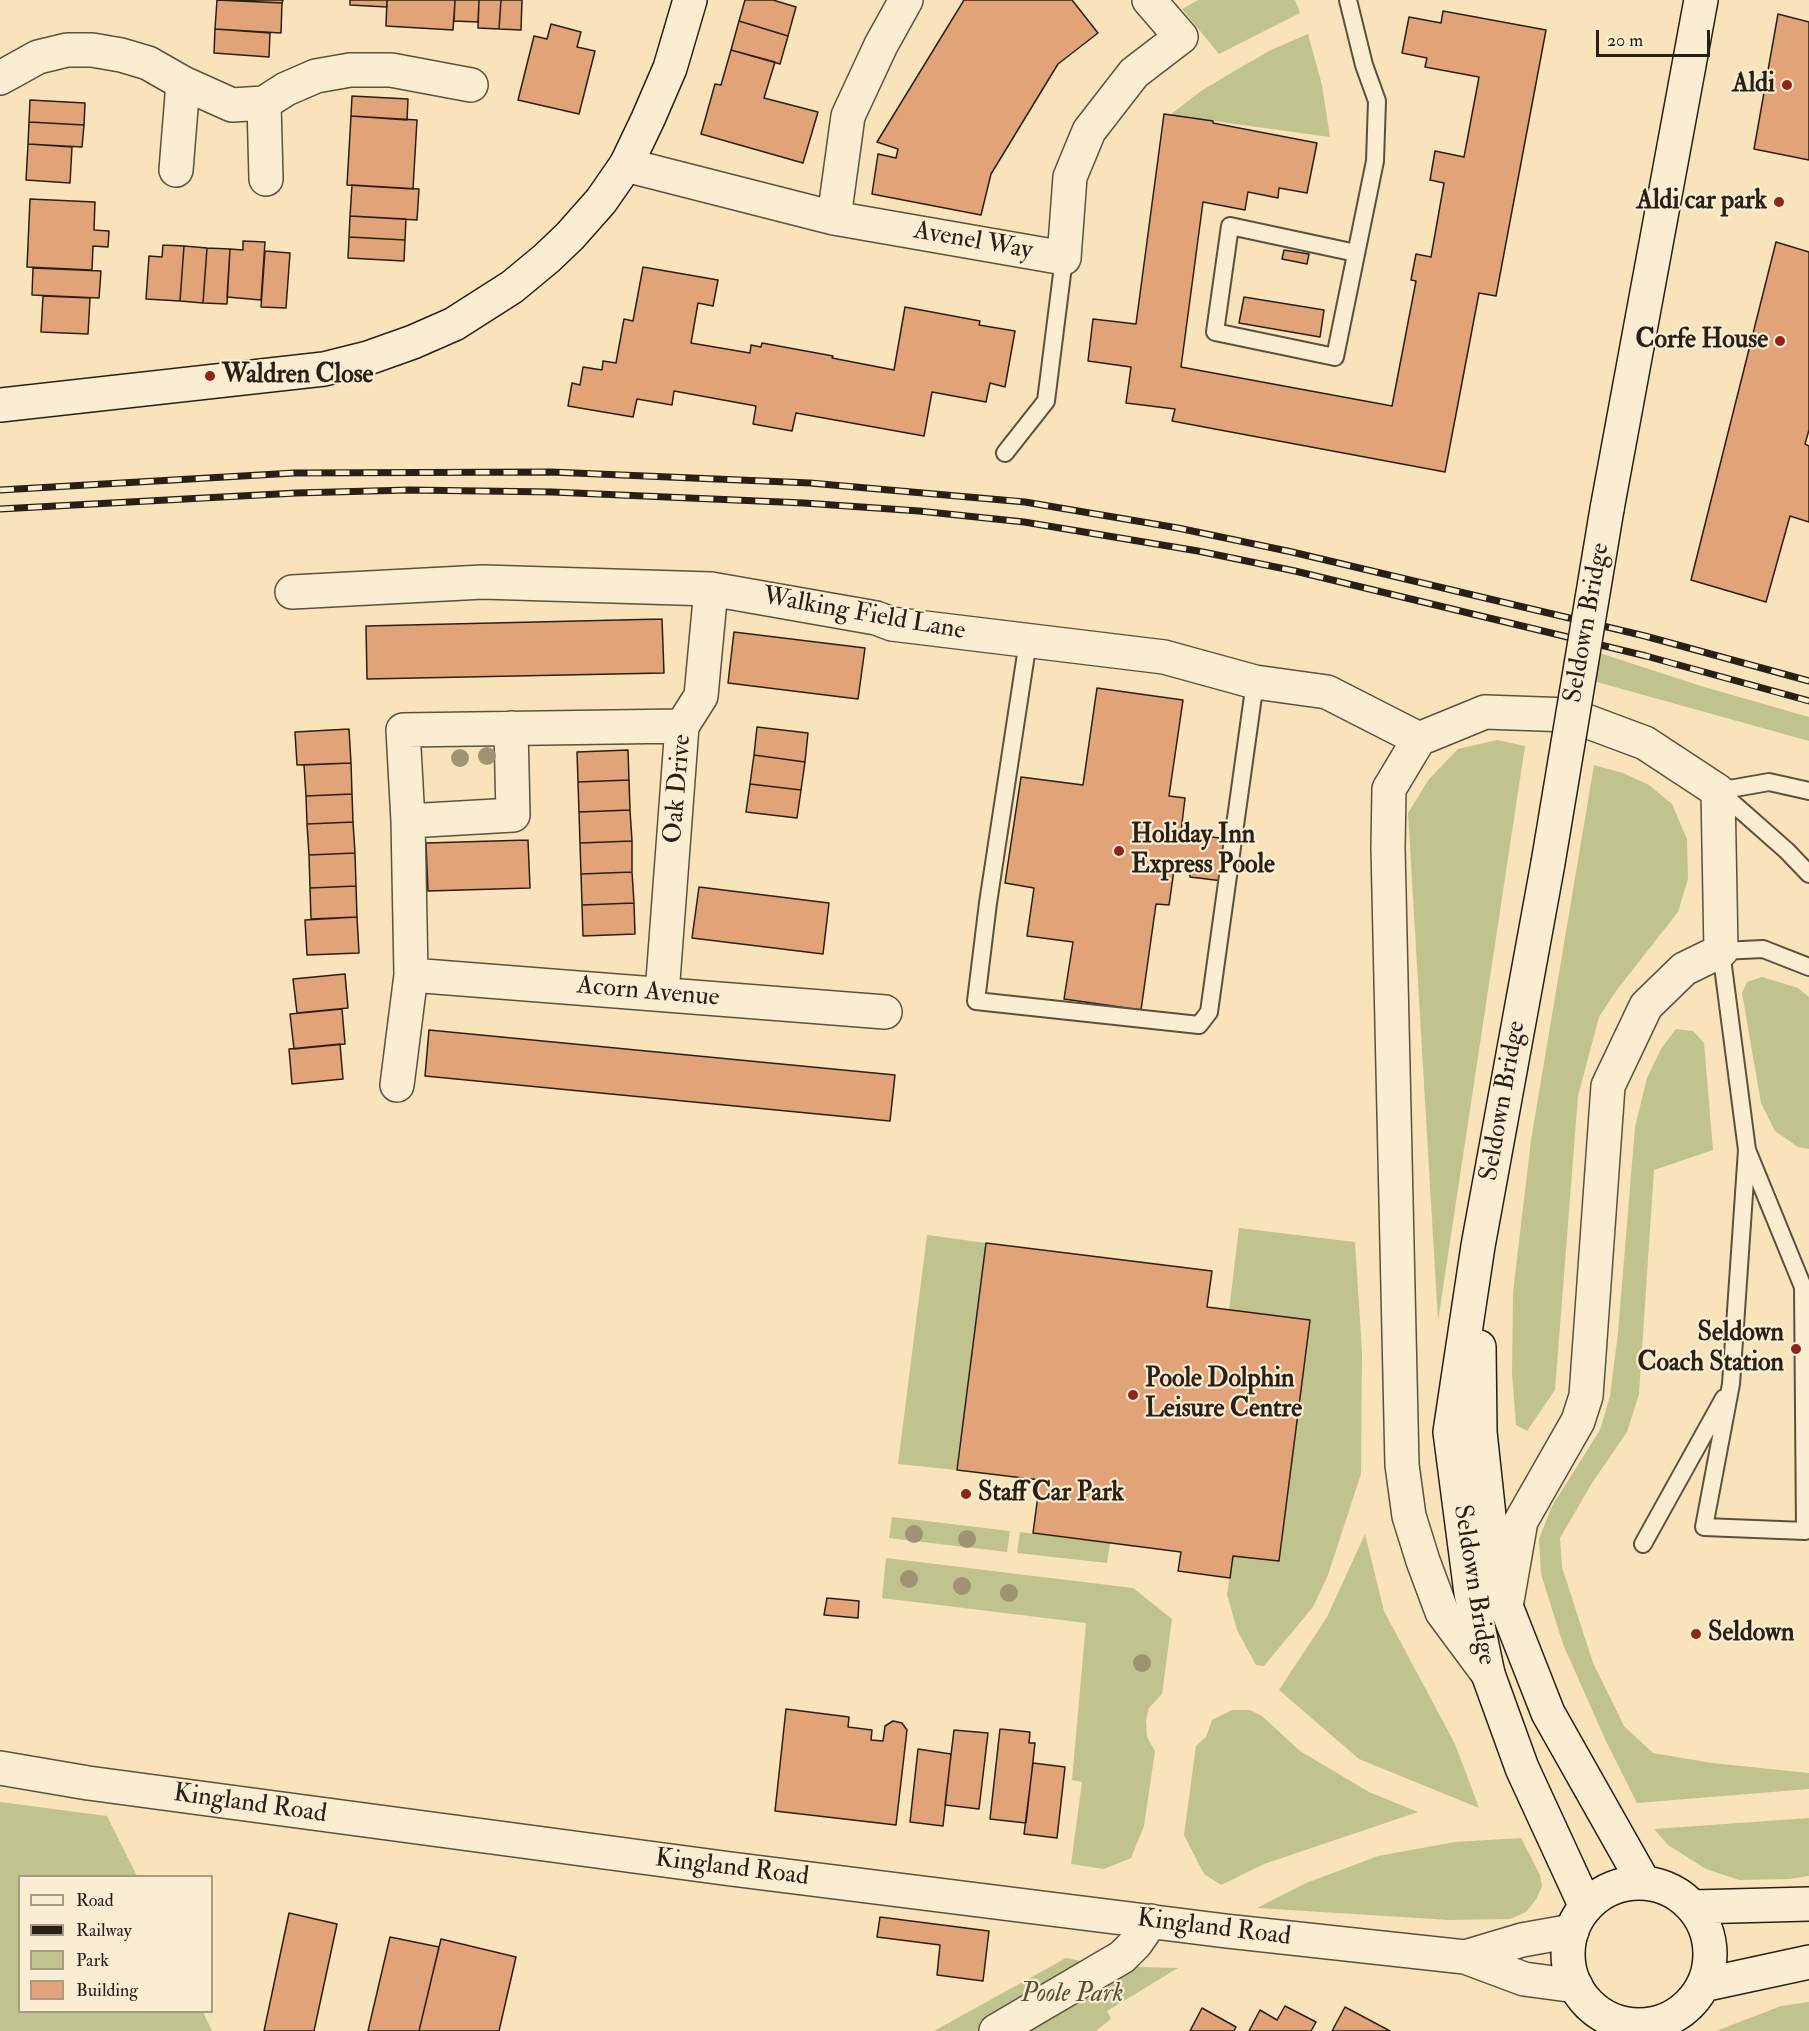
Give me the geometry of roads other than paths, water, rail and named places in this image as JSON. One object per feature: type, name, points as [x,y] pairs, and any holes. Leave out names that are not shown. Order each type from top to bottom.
[{"type":"street","points":[[0,405],[324,369],[368,358],[413,342],[462,319],[513,287],[570,236],[601,201],[626,165],[648,119],[670,68],[690,0]]},
{"type":"street","points":[[834,218],[848,116],[881,45],[906,0]]},
{"type":"street","name":"Avenel Way","points":[[626,165],[834,218],[1064,258],[1070,177],[1089,131],[1134,73],[1180,37],[1149,0]]},
{"type":"street","name":"Seldown Bridge","points":[[1579,1919],[1488,1674],[1471,1593],[1450,1432],[1478,1246],[1548,863],[1607,509],[1701,0]]},
{"type":"street","points":[[0,78],[38,57],[67,50],[92,50],[148,63],[183,83],[232,105],[264,102],[316,76],[350,70],[391,70],[471,85]]},
{"type":"street","points":[[176,170],[183,83]]},
{"type":"street","points":[[264,102],[266,179]]},
{"type":"street","name":"Walking Field Lane","points":[[292,592],[483,582],[711,589],[876,618],[892,624],[1164,657],[1255,682],[1327,692],[1419,739]]},
{"type":"street","name":"Oak Drive","points":[[662,994],[682,726],[701,696],[711,589]]},
{"type":"street","points":[[1488,1674],[1442,1612],[1409,1516],[1402,1465],[1389,789],[1419,739],[1485,712],[1570,715],[1645,743],[1718,791],[1721,951],[1684,969],[1646,1006],[1608,1086],[1586,1396],[1578,1421],[1521,1521],[1506,1606]]},
{"type":"street","points":[[397,1085],[411,975],[408,821],[403,730],[682,726]]},
{"type":"street","points":[[408,821],[513,815],[511,728]]},
{"type":"street","name":"Acorn Avenue","points":[[411,975],[885,1012]]},
{"type":"street","name":"Seldown Bridge","points":[[1478,1246],[1480,1432],[1489,1516],[1506,1606],[1548,1713],[1644,1883]]},
{"type":"street","name":"Kingland Road","points":[[0,1768],[99,1785],[720,1868],[1465,1957],[1524,1979],[1576,1986]]},
{"type":"street","points":[[1644,1883],[1671,1890],[1693,1907],[1702,1920],[1708,1936],[1711,1952],[1709,1969],[1703,1985],[1686,2007],[1664,2020],[1642,2025],[1604,2023],[1576,1986],[1571,1974],[1569,1958],[1579,1919],[1596,1898],[1618,1886],[1644,1883]]},
{"type":"street","points":[[1693,1907],[1809,1904]]},
{"type":"street","name":"Kingland Road","points":[[1465,1957],[1522,1940],[1579,1919]]},
{"type":"street","points":[[996,2031],[1122,1957],[1136,1943],[1151,1921]]},
{"type":"street","points":[[1703,1985],[1809,1962]]},
{"type":"lane","points":[[1348,0],[1364,65],[1377,101],[1375,161],[1335,357],[1215,332],[1230,226],[1356,253]]},
{"type":"lane","points":[[1005,453],[1046,401],[1064,258]]},
{"type":"lane","points":[[1028,641],[988,903],[976,1001],[1199,1025],[1209,1012],[1255,682]]},
{"type":"lane","points":[[1718,791],[1769,782],[1809,791]]},
{"type":"lane","points":[[1718,791],[1787,851],[1809,874]]},
{"type":"lane","points":[[1748,1150],[1803,1287],[1805,1531],[1704,1527],[1731,1384],[1748,1150],[1721,951],[1763,949],[1809,967]]},
{"type":"lane","points":[[1643,1544],[1731,1384]]},
{"type":"railway","points":[[0,490],[294,473],[551,472],[810,483],[1025,502],[1178,528],[1292,552],[1645,636],[1809,681]]},
{"type":"railway","points":[[0,509],[296,493],[409,490],[552,492],[804,503],[919,511],[1024,522],[1198,551],[1295,571],[1646,656],[1809,701]]},
{"type":"place","name":"Aldi","points":[[1787,85]]},
{"type":"place","name":"Aldi car park","points":[[1779,202]]},
{"type":"place","name":"Corfe House","points":[[1780,341]]},
{"type":"place","name":"Waldren Close","points":[[210,376]]},
{"type":"place","name":"Holiday Inn Express Poole","points":[[1119,851]]},
{"type":"place","name":"Seldown Coach Station","points":[[1796,1349]]},
{"type":"place","name":"Poole Dolphin Leisure Centre","points":[[1133,1395]]},
{"type":"place","name":"Staff Car Park","points":[[966,1494]]},
{"type":"place","name":"Seldown","points":[[1696,1634]]},
{"type":"park label","name":"Poole Park","points":[[1072,1995]]}]
